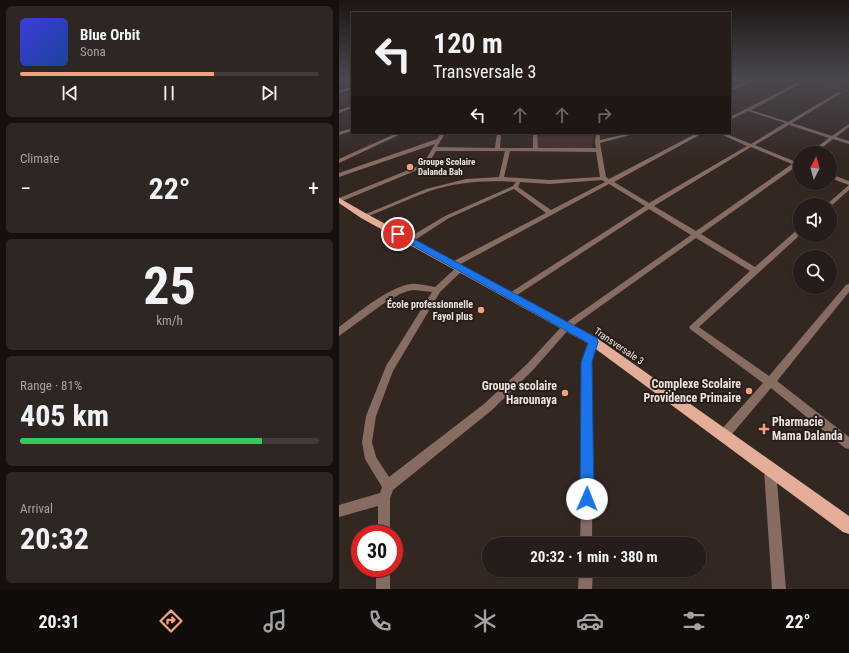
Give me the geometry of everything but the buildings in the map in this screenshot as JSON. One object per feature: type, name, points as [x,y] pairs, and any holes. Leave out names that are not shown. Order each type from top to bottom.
[{"type":"main road","name":"Transversale 3","points":[[339,200],[364,216],[458,266],[593,342],[770,470],[848,522]]},
{"type":"street","points":[[731,118],[755,106]]},
{"type":"street","points":[[511,296],[648,207],[753,146],[817,106]]},
{"type":"street","points":[[339,112],[351,107]]},
{"type":"street","points":[[748,110],[849,143]]},
{"type":"street","points":[[822,146],[849,126]]},
{"type":"street","points":[[339,134],[351,129]]},
{"type":"street","points":[[339,161],[399,134]]},
{"type":"street","points":[[339,200],[425,165],[443,134]]},
{"type":"street","points":[[497,150],[499,134]]},
{"type":"street","points":[[535,134],[536,150]]},
{"type":"street","points":[[599,134],[597,142],[598,150],[606,180]]},
{"type":"street","points":[[597,142],[632,134]]},
{"type":"street","points":[[388,486],[371,459],[367,442],[371,416],[389,369],[437,290],[458,266],[606,180],[699,134]]},
{"type":"street","points":[[723,134],[793,161]]},
{"type":"street","points":[[339,175],[440,140]]},
{"type":"street","points":[[435,149],[598,150]]},
{"type":"street","points":[[501,179],[508,150]]},
{"type":"street","points":[[384,525],[384,498],[388,486],[488,407],[530,367],[567,326],[793,167]]},
{"type":"street","points":[[364,216],[428,190],[466,181],[501,179],[516,184],[606,180],[648,207],[756,271]]},
{"type":"street","points":[[837,179],[849,183]]},
{"type":"street","points":[[516,184],[550,213]]},
{"type":"street","points":[[410,240],[447,217],[516,184]]},
{"type":"street","points":[[837,198],[849,187]]},
{"type":"street","points":[[793,238],[693,328],[770,382],[849,444]]},
{"type":"street","points":[[339,332],[379,304],[407,288],[418,287],[437,290]]},
{"type":"street","points":[[723,436],[849,287]]},
{"type":"street","points":[[586,537],[588,424],[587,362],[593,342]]},
{"type":"street","points":[[770,470],[779,589]]},
{"type":"street","points":[[339,511],[384,498]]},
{"type":"street","points":[[383,577],[383,589]]},
{"type":"street","points":[[585,589],[586,577]]},
{"type":"shaded area","points":[[536,134],[593,134],[592,149],[537,149]]},
{"type":"place","name":"Groupe Scolaire Dalanda Bah","points":[[410,167]]},
{"type":"place","name":"École professionnelle Fayol plus","points":[[481,310]]},
{"type":"place","name":"Complexe Scolaire Providence Primaire","points":[[749,391]]},
{"type":"place","name":"Groupe scolaire Harounaya","points":[[565,393]]},
{"type":"place","name":"Pharmacie Mama Dalanda","points":[[764,429]]},
{"type":"route","points":[[398,234],[567,326],[593,342],[587,362],[587,499]]}]
